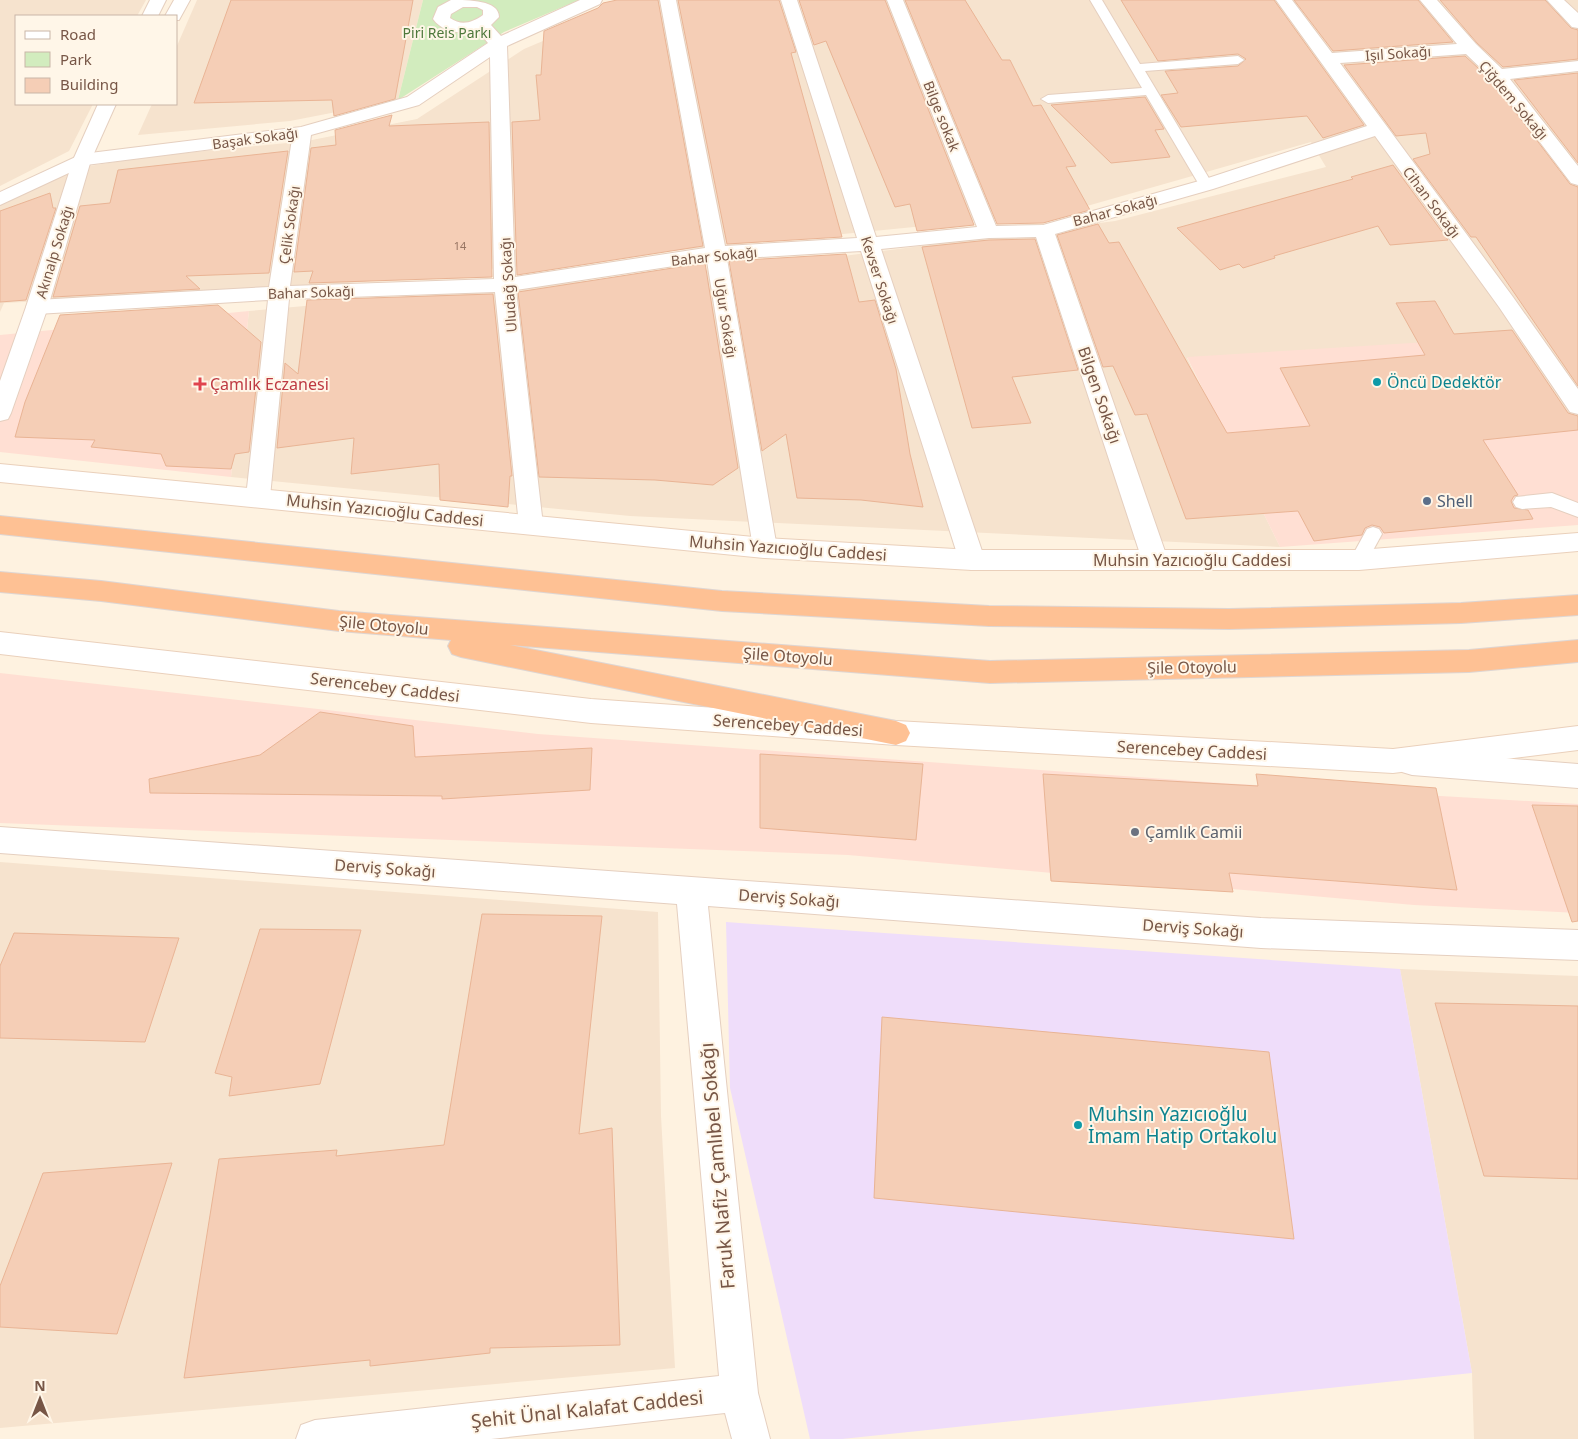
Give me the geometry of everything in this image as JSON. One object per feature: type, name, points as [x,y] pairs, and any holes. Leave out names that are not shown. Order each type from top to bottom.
[{"type":"highway","points":[[0,525],[722,601],[989,616],[1229,619],[1461,613],[1578,604]]},
{"type":"highway","name":"Şile Otoyolu","points":[[0,582],[101,591],[339,621],[990,672],[1469,660],[1578,651]]},
{"type":"highway","points":[[339,621],[896,733]]},
{"type":"street","points":[[150,15],[158,0]]},
{"type":"street","points":[[174,15],[182,0]]},
{"type":"street","name":"Başak Sokağı","points":[[0,199],[82,160],[302,132],[413,101],[498,44],[594,0]]},
{"type":"street","name":"Uğur Sokağı","points":[[668,0],[716,253],[765,548]]},
{"type":"street","name":"Kevser Sokağı","points":[[789,0],[972,560]]},
{"type":"street","name":"Bilge sokak","points":[[895,0],[989,232]]},
{"type":"street","name":"Cihan Sokağı","points":[[1284,0],[1506,302],[1578,406]]},
{"type":"street","name":"Çiğdem Sokağı","points":[[1428,0],[1470,48],[1498,75],[1578,179]]},
{"type":"street","points":[[1555,0],[1578,23]]},
{"type":"street","points":[[481,24],[498,44]]},
{"type":"street","name":"Uludağ Sokağı","points":[[498,44],[505,285],[531,526]]},
{"type":"street","name":"Işıl Sokağı","points":[[1327,59],[1470,48]]},
{"type":"street","points":[[1498,75],[1578,66]]},
{"type":"street","points":[[82,160],[108,140],[115,107]]},
{"type":"street","name":"Bahar Sokağı","points":[[37,308],[279,293],[505,285],[716,253],[868,244],[989,232],[1044,231],[1206,185],[1378,129]]},
{"type":"street","name":"Çelik Sokağı","points":[[258,497],[279,293],[302,132]]},
{"type":"street","name":"Akınalp Sokağı","points":[[0,413],[37,308],[82,160]]},
{"type":"street","name":"Bilgen Sokağı","points":[[1044,231],[1155,560]]},
{"type":"street","name":"Muhsin Yazıcıoğlu Caddesi","points":[[0,473],[765,548],[972,560],[1359,560],[1578,542]]},
{"type":"street","name":"Serencebey Caddesi","points":[[0,643],[591,711],[896,733],[1393,761],[1578,738]]},
{"type":"street","points":[[1393,761],[1578,776]]},
{"type":"street","name":"Derviş Sokağı","points":[[0,840],[1261,933],[1578,945]]},
{"type":"street","name":"Faruk Nafiz Çamlıbel Sokağı","points":[[691,891],[739,1393],[751,1439]]},
{"type":"street","name":"Şehit Ünal Kalafat Caddesi","points":[[315,1439],[739,1393]]},
{"type":"lane","points":[[1096,0],[1206,185]]},
{"type":"lane","points":[[1136,68],[1238,60]]},
{"type":"lane","points":[[1048,99],[1150,91]]},
{"type":"lane","points":[[1522,502],[1552,500],[1578,510]]},
{"type":"lane","points":[[1359,560],[1374,534]]},
{"type":"shaded area","points":[[0,0],[146,0],[138,15],[15,15],[15,105],[92,105],[69,151],[0,186]]},
{"type":"shaded area","points":[[197,0],[423,0],[398,100],[290,121],[138,135],[152,105],[178,105],[178,43]]},
{"type":"shaded area","points":[[640,0],[1578,0],[1578,416],[1187,358],[1280,547],[630,516],[231,477],[249,311],[789,263],[1115,221],[1326,167],[1311,142],[1066,212],[297,288],[4,303],[0,312],[0,198],[77,168],[153,156],[307,141],[417,119],[524,49]]},
{"type":"shaded area","points":[[249,311],[231,477],[0,452],[0,335]]},
{"type":"shaded area","points":[[1428,342],[1485,431],[1578,416],[1578,525],[1280,547],[1187,357]]},
{"type":"shaded area","points":[[0,673],[538,734],[1221,783],[1578,804],[1578,913],[1414,905],[848,855],[0,823]]},
{"type":"shaded area","points":[[0,862],[658,912],[661,1116],[675,1368],[0,1428]]},
{"type":"shaded area","points":[[726,922],[1400,969],[1472,1373],[842,1439],[810,1439],[730,1088]]},
{"type":"shaded area","points":[[1400,969],[1578,976],[1578,1439],[1474,1439],[1472,1373]]},
{"type":"green space","name":"Piri Reis Parkı","points":[[423,0],[579,0],[504,32],[398,100]]},
{"type":"building","points":[[231,0],[413,0],[395,99],[334,116],[332,100],[194,103]]},
{"type":"building","points":[[617,0],[658,0],[703,246],[517,275],[512,122],[540,120],[536,75],[541,75],[544,31],[598,8],[603,3]]},
{"type":"building","points":[[678,0],[779,0],[796,52],[791,53],[842,237],[727,244]]},
{"type":"building","points":[[799,0],[885,0],[974,225],[917,231],[910,204],[895,207],[826,41],[814,45]]},
{"type":"building","points":[[905,0],[965,0],[1002,60],[1010,60],[1033,106],[1041,105],[1076,166],[1066,167],[1090,210],[1043,223],[997,224]]},
{"type":"building","points":[[1121,0],[1274,0],[1364,125],[1323,138],[1307,116],[1181,127],[1161,95],[1178,93],[1165,71],[1238,66],[1246,59],[1238,54],[1158,61]]},
{"type":"building","points":[[1294,0],[1418,0],[1453,42],[1333,51]]},
{"type":"building","points":[[1440,0],[1545,0],[1571,28],[1578,30],[1578,59],[1503,67],[1477,43]]},
{"type":"building","points":[[1465,56],[1491,80],[1570,184],[1578,187],[1578,386],[1476,237],[1471,237],[1413,159],[1430,154],[1426,133],[1396,136],[1344,65]]},
{"type":"building","points":[[1578,73],[1578,163],[1514,80]]},
{"type":"building","points":[[1145,97],[1164,129],[1155,130],[1170,157],[1111,163],[1051,105]]},
{"type":"building","points":[[392,115],[389,126],[489,122],[492,277],[309,283],[313,271],[294,272],[311,148],[336,145],[335,130]]},
{"type":"building","points":[[288,151],[269,273],[186,276],[200,289],[53,297],[80,206],[110,203],[118,170]]},
{"type":"building","points":[[1393,165],[1448,240],[1390,245],[1378,226],[1274,256],[1275,258],[1243,268],[1239,264],[1220,270],[1177,228],[1353,179],[1351,177]]},
{"type":"building","points":[[50,193],[53,208],[56,208],[26,300],[0,302],[0,211]]},
{"type":"building","points":[[1098,224],[1109,243],[1119,242],[1227,433],[1310,426],[1280,368],[1425,355],[1396,303],[1435,301],[1454,334],[1512,330],[1568,413],[1578,416],[1578,430],[1483,440],[1518,495],[1514,496],[1511,501],[1514,508],[1528,510],[1533,519],[1384,533],[1380,527],[1372,525],[1365,528],[1362,535],[1314,541],[1298,511],[1186,519],[1147,414],[1135,415],[1113,366],[1103,367],[1057,235]]},
{"type":"building","points":[[1035,239],[1078,370],[1012,377],[1031,423],[972,428],[922,247],[989,240]]},
{"type":"building","points":[[846,254],[859,302],[875,300],[896,369],[910,454],[923,507],[861,500],[797,498],[786,434],[762,451],[729,261]]},
{"type":"building","points":[[705,263],[738,468],[713,485],[655,480],[539,477],[518,292]]},
{"type":"building","points":[[493,294],[512,476],[510,476],[508,507],[440,500],[439,464],[351,474],[354,438],[277,448],[285,363],[298,374],[307,300]]},
{"type":"building","points":[[218,305],[261,342],[249,452],[235,454],[231,469],[166,466],[161,454],[91,447],[95,440],[15,437],[25,402],[60,315]]},
{"type":"building","points":[[320,712],[413,726],[415,757],[592,748],[590,790],[442,799],[442,796],[150,793],[149,779],[260,755]]},
{"type":"building","points":[[760,754],[923,764],[916,840],[760,828]]},
{"type":"building","points":[[1043,774],[1258,786],[1256,774],[1436,788],[1457,890],[1229,873],[1233,892],[1051,881]]},
{"type":"building","points":[[1532,805],[1578,806],[1578,921],[1572,922]]},
{"type":"building","points":[[482,914],[602,916],[579,1134],[612,1128],[620,1345],[490,1348],[490,1353],[370,1366],[370,1360],[184,1378],[219,1159],[337,1150],[336,1156],[444,1145]]},
{"type":"building","points":[[260,929],[361,930],[320,1084],[229,1096],[232,1077],[215,1073]]},
{"type":"building","points":[[14,933],[179,938],[145,1042],[0,1038],[0,966]]},
{"type":"building","points":[[1435,1003],[1578,1006],[1578,1179],[1484,1176]]},
{"type":"building","name":"Muhsin Yazıcıoğlu İmam Hatip Ortakolu","points":[[882,1017],[1269,1052],[1294,1239],[874,1198]]},
{"type":"building","points":[[172,1163],[117,1334],[0,1327],[0,1286],[43,1173]]},
{"type":"place","name":"Öncü Dedektör","points":[[1377,382]]},
{"type":"place","name":"Çamlık Eczanesi","points":[[200,384]]},
{"type":"place","name":"Shell","points":[[1427,501]]},
{"type":"place","name":"Çamlık Camii","points":[[1135,832]]},
{"type":"place","name":"Muhsin Yazıcıoğlu İmam Hatip Ortakolu","points":[[1078,1125]]}]
